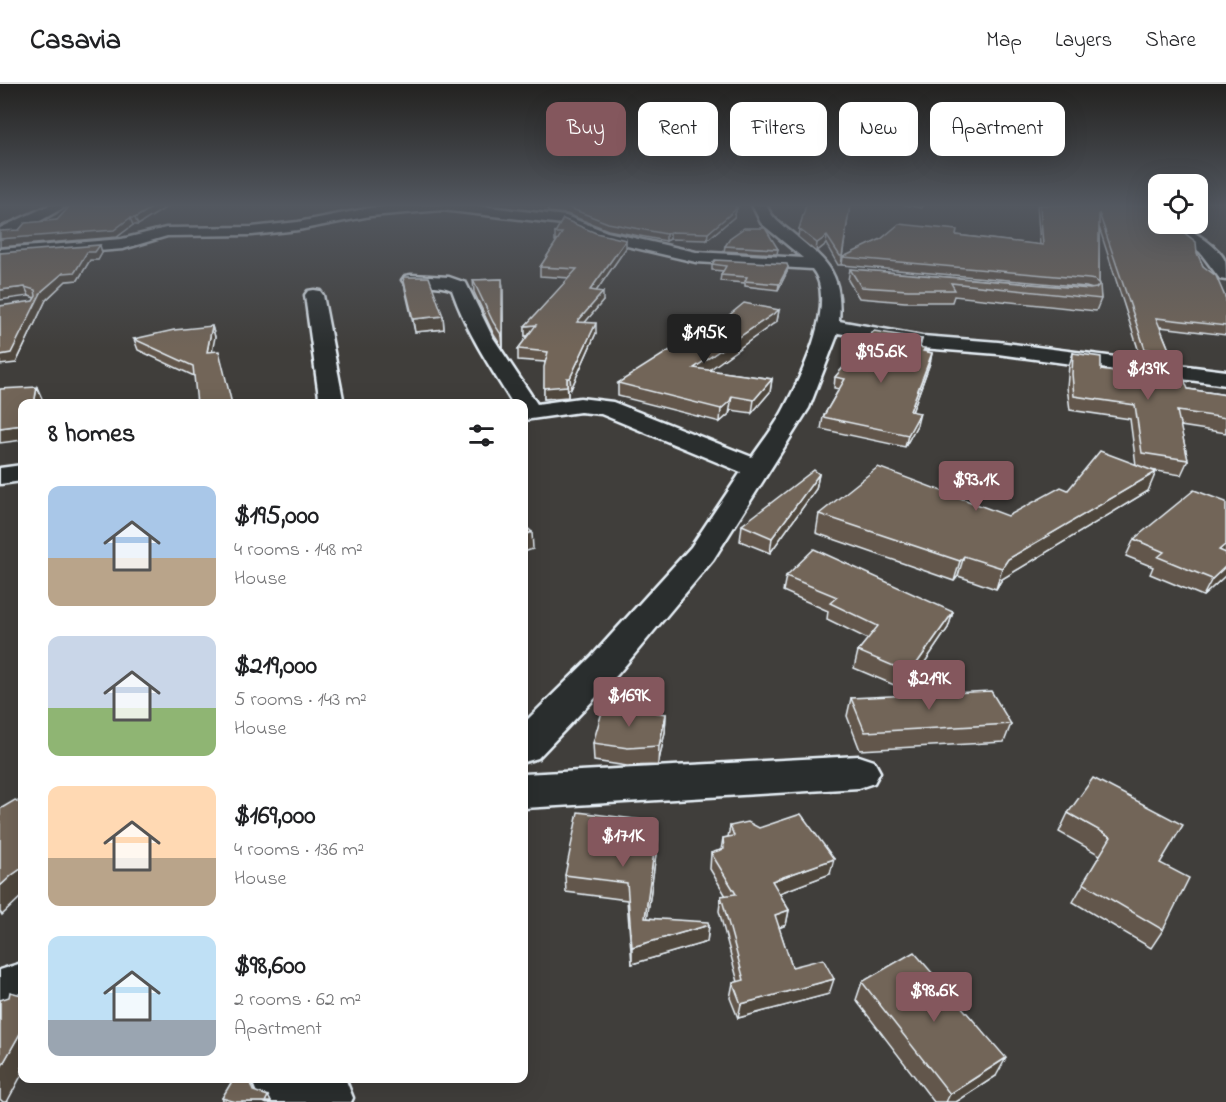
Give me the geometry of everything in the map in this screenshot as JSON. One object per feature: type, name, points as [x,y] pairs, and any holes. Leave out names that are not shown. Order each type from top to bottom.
[{"type":"street","points":[[0,254],[18,253]]},
{"type":"street","points":[[676,253],[696,257],[829,269]]},
{"type":"street","points":[[808,253],[829,269]]},
{"type":"street","points":[[1210,253],[1219,262],[1226,275]]},
{"type":"street","points":[[528,743],[605,665],[702,553],[798,408],[828,325],[831,303],[829,269]]},
{"type":"street","points":[[411,280],[449,282],[460,287],[468,313],[519,399]]},
{"type":"street","points":[[314,295],[332,399]]},
{"type":"street","points":[[828,325],[910,340],[998,348],[1226,378]]},
{"type":"street","points":[[528,413],[580,405],[605,407],[758,469]]},
{"type":"street","points":[[0,476],[18,474]]},
{"type":"street","points":[[528,790],[859,772]]},
{"type":"street","points":[[0,996],[18,989]]},
{"type":"building","points":[[0,253],[87,253],[75,272],[63,273],[42,291],[11,353],[0,355],[0,306],[33,301],[36,296],[35,290],[25,287],[0,290]]},
{"type":"building","points":[[549,253],[617,253],[590,290],[603,292],[577,322],[596,323],[570,378],[567,378],[567,386],[544,388],[544,367],[548,352],[518,349],[536,325],[525,326],[577,269],[540,267]]},
{"type":"building","points":[[852,253],[1099,253],[1099,284],[1089,279],[843,257]]},
{"type":"building","points":[[1112,253],[1197,253],[1203,266],[1216,276],[1226,299],[1226,326],[1156,318],[1170,352],[1145,349]]},
{"type":"building","points":[[715,260],[787,264],[788,267],[779,284],[745,281],[747,277],[721,275],[726,266],[712,264]]},
{"type":"building","points":[[850,269],[1090,289],[1100,284],[1101,299],[951,283],[955,290],[861,287]]},
{"type":"building","points":[[403,277],[429,277],[443,316],[413,319]]},
{"type":"building","points":[[502,279],[502,336],[473,280]]},
{"type":"building","points":[[744,303],[779,310],[694,368],[772,379],[754,400],[732,396],[721,409],[618,383],[689,338],[699,340]]},
{"type":"building","points":[[212,326],[207,352],[219,351],[231,399],[196,399],[193,366],[134,339],[174,330]]},
{"type":"building","points":[[874,331],[922,339],[916,347],[925,348],[923,351],[932,353],[910,411],[920,413],[908,435],[823,417],[845,379],[835,377],[850,360],[846,359]]},
{"type":"building","points":[[1073,353],[1101,357],[1101,370],[1157,378],[1152,364],[1179,367],[1188,389],[1226,395],[1226,418],[1177,411],[1188,460],[1142,453],[1135,405],[1074,396]]},
{"type":"building","points":[[37,387],[35,399],[18,399],[18,426],[0,428],[0,389]]},
{"type":"building","points":[[1100,451],[1156,472],[1008,559],[1002,568],[964,556],[960,561],[819,514],[878,467],[1008,516],[1061,487],[1068,490]]},
{"type":"building","points":[[814,470],[819,474],[772,538],[742,525]]},
{"type":"building","points":[[1194,490],[1226,502],[1226,544],[1219,550],[1226,553],[1226,566],[1212,579],[1158,557],[1164,552],[1134,539]]},
{"type":"building","points":[[814,549],[953,612],[910,673],[858,651],[878,626],[830,603],[837,597],[786,576]]},
{"type":"building","points":[[991,691],[1011,724],[865,732],[851,698]]},
{"type":"building","points":[[604,705],[666,714],[659,746],[628,748],[593,743]]},
{"type":"building","points":[[1093,778],[1183,825],[1160,863],[1189,878],[1163,930],[1083,883],[1111,837],[1068,813]]},
{"type":"building","points":[[15,800],[18,802],[18,871],[0,886],[0,809]]},
{"type":"building","points":[[578,812],[658,822],[645,918],[708,922],[709,925],[632,947],[627,883],[565,875]]},
{"type":"building","points":[[801,814],[834,859],[772,881],[789,910],[775,915],[792,967],[823,959],[834,979],[741,1004],[733,983],[744,980],[721,896],[736,894],[711,853],[724,849],[723,838],[734,836],[730,826],[748,822],[759,828]]},
{"type":"building","points":[[914,952],[1006,1058],[950,1094],[862,982]]},
{"type":"building","points":[[10,992],[18,994],[18,1037],[0,1069],[0,1000],[9,997]]},
{"type":"building","points":[[231,1083],[250,1083],[253,1091],[268,1096],[265,1102],[236,1102],[222,1098]]}]
